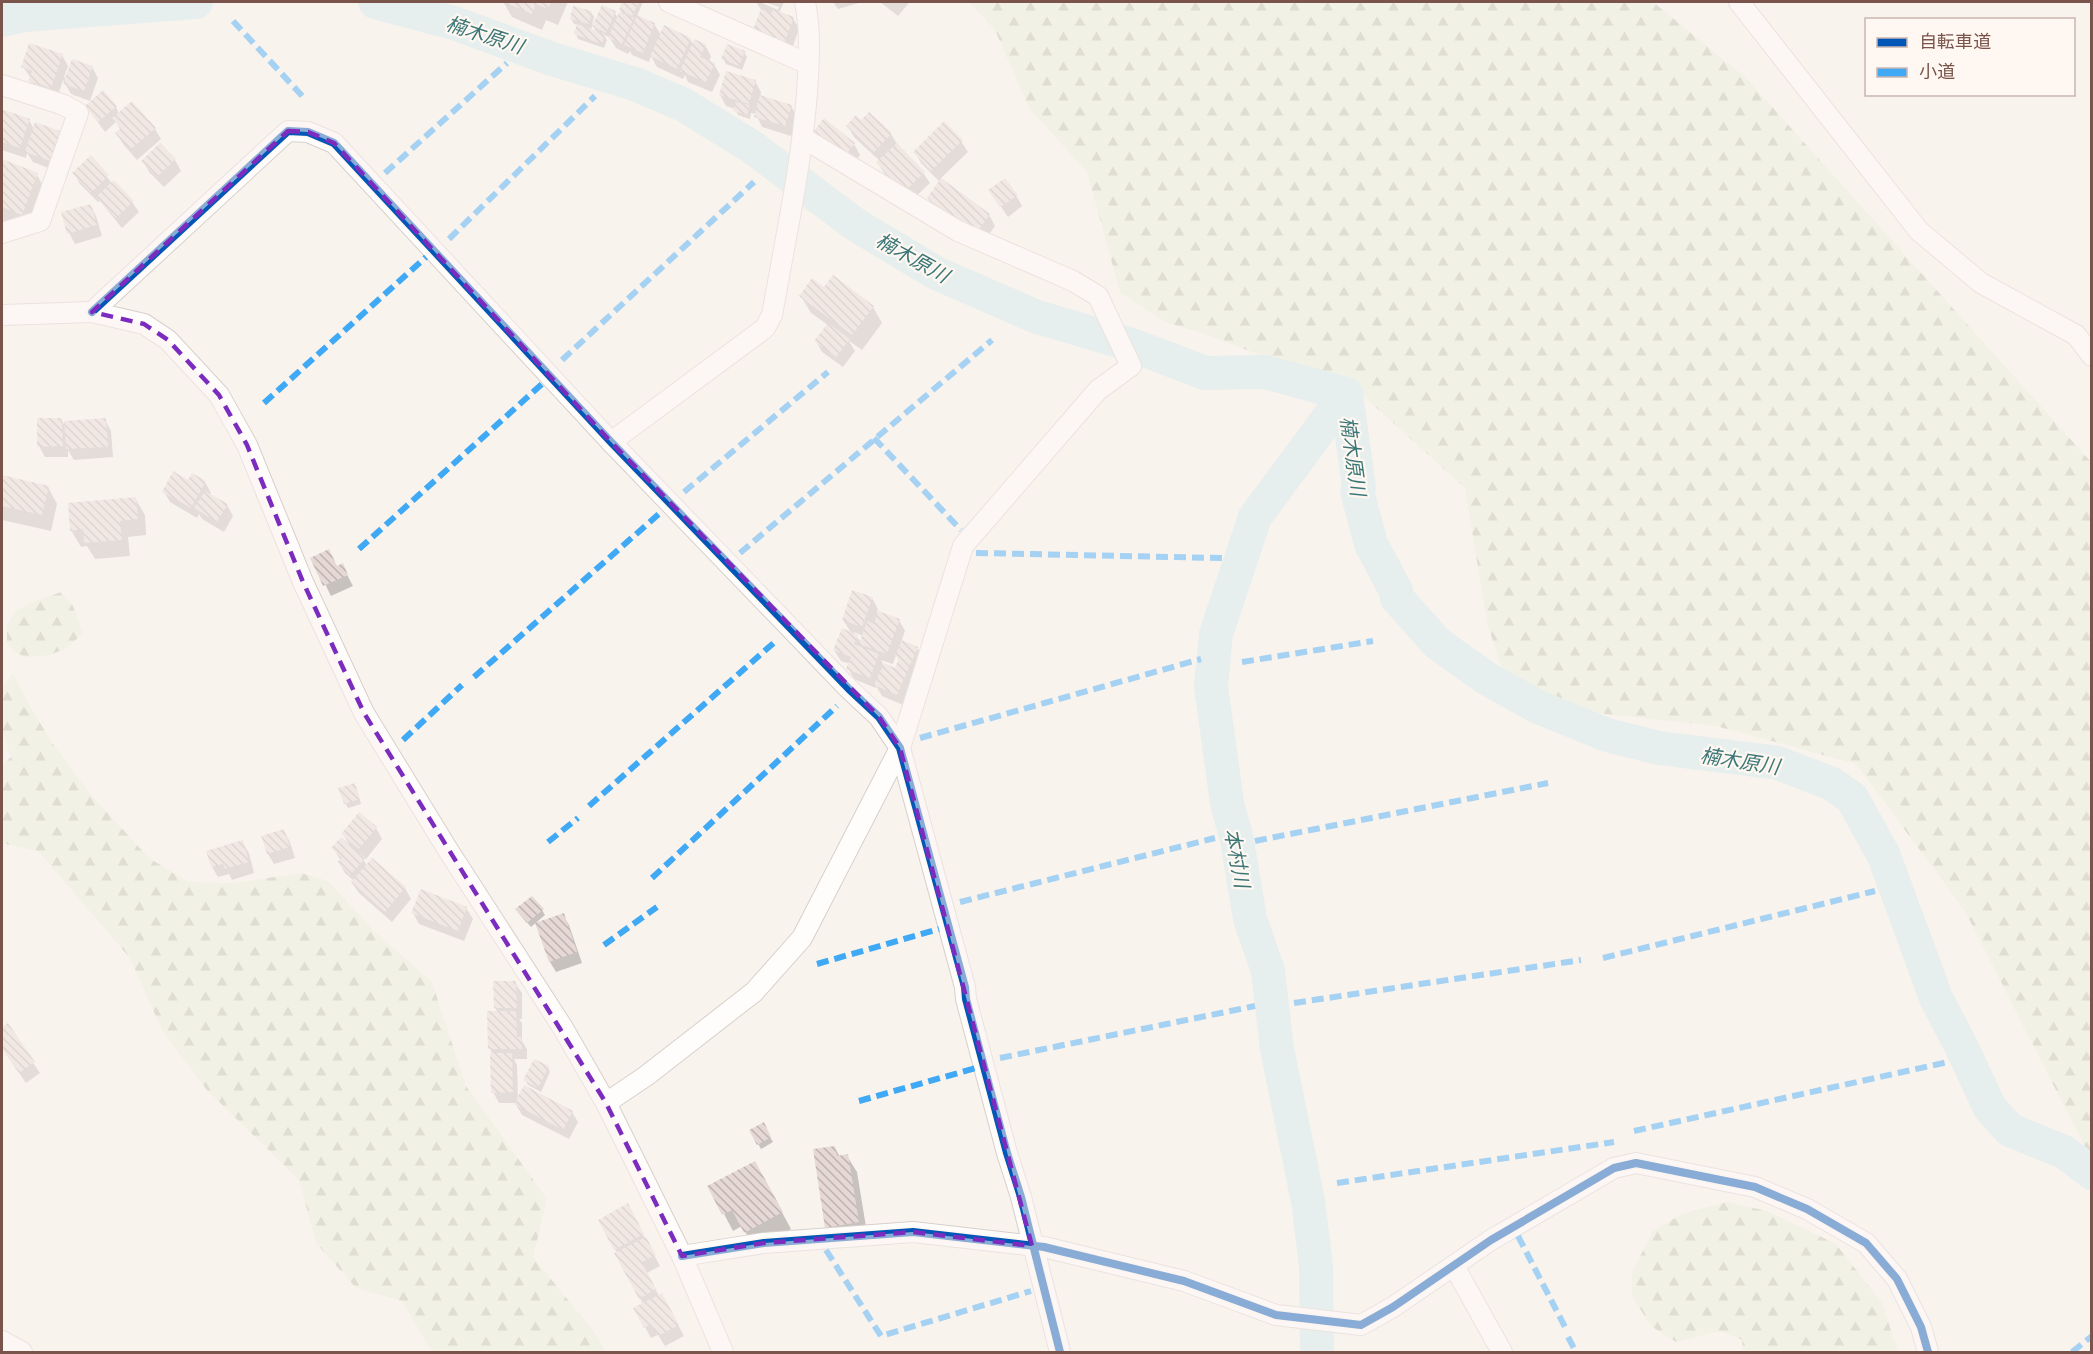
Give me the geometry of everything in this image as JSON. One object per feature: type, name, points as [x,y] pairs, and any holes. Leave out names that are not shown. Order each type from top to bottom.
[{"type":"street","points":[[669,2],[808,64]]},
{"type":"street","points":[[611,442],[765,328],[772,315],[802,146],[808,64],[808,18],[804,2]]},
{"type":"street","points":[[1739,2],[1919,231],[1981,283],[2076,335],[2091,356]]},
{"type":"street","points":[[2,85],[64,105],[78,113],[40,221],[2,232]]},
{"type":"street","points":[[92,312],[288,131],[308,132],[334,143],[611,442],[879,717],[900,748],[1007,1152],[1021,1197],[1060,1353]]},
{"type":"street","points":[[606,1103],[646,1076],[754,992],[802,938],[900,748],[963,546],[1098,390],[1131,366],[1098,296],[1073,281],[958,231],[802,146]]},
{"type":"street","points":[[2,315],[92,312],[144,324],[168,340],[219,395],[247,445],[303,582],[364,713],[448,850],[563,1028],[606,1103],[682,1256],[723,1353]]},
{"type":"street","points":[[682,1256],[764,1244],[913,1232],[1032,1246],[1184,1281],[1276,1315],[1361,1325],[1393,1307],[1491,1240],[1614,1168],[1636,1163],[1755,1187],[1807,1209],[1866,1243],[1897,1279],[1921,1328],[1928,1353]]},
{"type":"street","points":[[1454,1266],[1502,1353]]},
{"type":"street","points":[[2,1341],[22,1353]]},
{"type":"highlighted area","points":[[288,131],[308,132],[334,143],[611,442],[879,717],[900,748],[1032,1246],[913,1232],[764,1243],[682,1256],[606,1103],[364,713],[303,582],[247,445],[219,395],[168,340],[144,324],[92,312]]},
{"type":"green space","points":[[969,2],[1653,2],[1746,78],[2091,462],[2091,1159],[1965,911],[1856,764],[1716,726],[1596,713],[1503,674],[1487,622],[1465,488],[1360,393],[1205,334],[1165,322],[1120,292],[1087,172],[1029,108],[995,30]]},
{"type":"green space","points":[[61,592],[73,606],[83,633],[67,648],[50,655],[25,657],[13,651],[7,642],[7,624],[16,612],[30,603]]},
{"type":"green space","points":[[13,674],[53,744],[90,794],[149,858],[188,882],[234,883],[301,873],[328,881],[376,933],[432,982],[466,1086],[547,1199],[533,1257],[599,1338],[605,1352],[432,1352],[402,1301],[356,1288],[316,1243],[299,1180],[207,1090],[162,1030],[130,958],[38,851],[2,843],[2,765],[11,757],[2,730],[2,687]]},
{"type":"green space","points":[[1727,1202],[1767,1211],[1836,1244],[1882,1303],[1898,1352],[1743,1352],[1742,1340],[1720,1331],[1676,1342],[1651,1326],[1632,1296],[1632,1272],[1653,1231],[1682,1214]]},
{"type":"building","points":[[504,2],[551,2],[548,9],[536,4],[532,14]]},
{"type":"building","points":[[622,2],[639,2],[632,16],[619,10]]},
{"type":"building","points":[[602,5],[616,11],[606,33],[592,26]]},
{"type":"building","points":[[573,6],[592,11],[589,24],[570,19]]},
{"type":"building","points":[[761,9],[772,13],[773,9],[794,17],[784,44],[752,32]]},
{"type":"building","points":[[619,12],[634,18],[622,44],[608,38]]},
{"type":"building","points":[[637,15],[655,23],[643,53],[624,45]]},
{"type":"building","points":[[577,24],[605,34],[602,44],[574,34]]},
{"type":"building","points":[[664,25],[691,38],[677,69],[650,56]]},
{"type":"building","points":[[694,39],[706,44],[700,57],[715,63],[706,82],[680,71]]},
{"type":"building","points":[[29,43],[63,54],[51,88],[28,81],[32,71],[21,67]]},
{"type":"building","points":[[727,44],[745,51],[739,66],[721,59]]},
{"type":"building","points":[[72,59],[93,66],[84,91],[63,84]]},
{"type":"building","points":[[726,71],[756,80],[749,104],[719,95]]},
{"type":"building","points":[[103,90],[117,106],[98,122],[85,106]]},
{"type":"building","points":[[760,95],[792,105],[785,126],[754,117]]},
{"type":"building","points":[[132,101],[156,128],[130,150],[115,133],[121,128],[112,118]]},
{"type":"building","points":[[736,102],[750,105],[747,115],[733,111]]},
{"type":"building","points":[[2,109],[30,119],[20,148],[2,142]]},
{"type":"building","points":[[869,112],[892,133],[874,152],[846,126],[856,115],[861,120]]},
{"type":"building","points":[[824,118],[855,143],[845,156],[814,131]]},
{"type":"building","points":[[944,121],[963,140],[931,171],[913,152]]},
{"type":"building","points":[[35,122],[60,131],[50,161],[25,152]]},
{"type":"building","points":[[160,143],[176,159],[157,177],[141,161]]},
{"type":"building","points":[[897,143],[925,172],[904,192],[876,162]]},
{"type":"building","points":[[91,155],[109,175],[91,193],[72,173]]},
{"type":"building","points":[[2,159],[38,173],[22,215],[2,207]]},
{"type":"building","points":[[941,178],[990,214],[976,234],[927,198]]},
{"type":"building","points":[[1005,178],[1018,195],[1000,207],[988,190]]},
{"type":"building","points":[[114,180],[134,201],[116,218],[96,197]]},
{"type":"building","points":[[91,204],[97,225],[67,234],[61,212]]},
{"type":"building","points":[[833,275],[874,306],[852,335],[799,296],[812,278],[824,287]]},
{"type":"building","points":[[828,323],[850,339],[836,357],[814,341]]},
{"type":"building","points":[[37,418],[62,418],[63,446],[37,447]]},
{"type":"building","points":[[106,418],[108,447],[66,449],[64,421]]},
{"type":"building","points":[[173,471],[188,480],[192,473],[206,481],[191,508],[162,492]]},
{"type":"building","points":[[2,475],[49,486],[42,515],[2,506]]},
{"type":"building","points":[[205,491],[228,504],[217,522],[194,508]]},
{"type":"building","points":[[136,497],[138,519],[120,521],[122,540],[84,543],[83,529],[70,531],[68,503]]},
{"type":"building","points":[[329,549],[337,566],[343,563],[348,575],[323,586],[310,558]]},
{"type":"building","points":[[852,590],[873,597],[862,627],[842,620]]},
{"type":"building","points":[[878,611],[900,619],[887,654],[859,644],[867,621],[874,624]]},
{"type":"building","points":[[842,628],[858,635],[854,644],[879,654],[870,678],[846,669],[851,657],[833,650]]},
{"type":"building","points":[[902,640],[918,647],[897,695],[874,685],[884,663],[895,668],[899,658],[895,656]]},
{"type":"building","points":[[355,783],[360,799],[344,804],[338,788]]},
{"type":"building","points":[[359,812],[377,827],[359,849],[341,834]]},
{"type":"building","points":[[284,829],[290,847],[267,854],[261,836]]},
{"type":"building","points":[[341,837],[365,859],[350,875],[337,862],[342,858],[331,848]]},
{"type":"building","points":[[243,840],[249,862],[225,869],[223,864],[211,867],[206,851]]},
{"type":"building","points":[[372,858],[406,887],[385,912],[351,882]]},
{"type":"building","points":[[421,889],[467,907],[458,931],[411,913]]},
{"type":"building","points":[[532,896],[544,909],[527,923],[515,909]]},
{"type":"building","points":[[564,913],[577,952],[549,962],[535,923]]},
{"type":"building","points":[[493,981],[516,981],[517,1008],[494,1008]]},
{"type":"building","points":[[487,1011],[516,1011],[517,1037],[521,1037],[522,1049],[488,1049]]},
{"type":"building","points":[[8,1023],[35,1062],[19,1073],[2,1049],[2,1027]]},
{"type":"building","points":[[490,1053],[512,1053],[513,1092],[491,1093]]},
{"type":"building","points":[[534,1059],[549,1066],[538,1088],[523,1080]]},
{"type":"building","points":[[524,1085],[573,1111],[563,1130],[514,1104]]},
{"type":"building","points":[[764,1122],[771,1137],[757,1145],[749,1130]]},
{"type":"building","points":[[835,1146],[837,1156],[848,1154],[859,1222],[825,1228],[813,1149]]},
{"type":"building","points":[[755,1161],[783,1212],[744,1233],[732,1210],[722,1215],[707,1186]]},
{"type":"building","points":[[628,1203],[644,1234],[614,1250],[598,1220]]},
{"type":"building","points":[[646,1237],[656,1255],[642,1262],[656,1289],[639,1299],[614,1253]]},
{"type":"building","points":[[662,1293],[679,1325],[658,1336],[651,1324],[644,1328],[633,1308]]},
{"type":"waterway","name":"楠木原川","points":[[2,20],[24,15],[196,2]]},
{"type":"waterway","name":"楠木原川","points":[[375,2],[454,23],[552,59],[635,84],[684,105],[752,147],[856,225],[936,273],[1037,317],[1129,344],[1205,373],[1265,372],[1346,394]]},
{"type":"waterway","name":"楠木原川","points":[[1346,394],[1359,487],[1357,491],[1371,544],[1396,591],[1397,598],[1437,643],[1486,678],[1538,707],[1607,735],[1659,748],[1778,763],[1832,784],[1852,798],[1884,856],[1936,998],[1990,1108],[2010,1130],[2064,1152],[2092,1173]]},
{"type":"waterway","name":"本村川","points":[[1317,1352],[1316,1266],[1308,1201],[1277,1049],[1268,971],[1250,919],[1237,840],[1227,803],[1211,686],[1216,634],[1255,517],[1346,394]]},
{"type":"marked path","points":[[233,21],[306,100]]},
{"type":"marked path","points":[[385,173],[507,63]]},
{"type":"marked path","points":[[449,239],[595,96]]},
{"type":"marked path","points":[[562,360],[754,182]]},
{"type":"marked path","points":[[264,403],[426,257]]},
{"type":"marked path","points":[[740,553],[992,340]]},
{"type":"marked path","points":[[684,492],[828,372]]},
{"type":"marked path","points":[[359,549],[542,384]]},
{"type":"marked path","points":[[874,438],[961,530]]},
{"type":"marked path","points":[[474,677],[660,513]]},
{"type":"marked path","points":[[976,553],[1222,558]]},
{"type":"marked path","points":[[589,806],[777,640]]},
{"type":"marked path","points":[[1242,662],[1373,641]]},
{"type":"marked path","points":[[920,738],[1201,659]]},
{"type":"marked path","points":[[403,740],[462,685]]},
{"type":"marked path","points":[[652,878],[837,706]]},
{"type":"marked path","points":[[1255,841],[1548,783]]},
{"type":"marked path","points":[[548,842],[578,818]]},
{"type":"marked path","points":[[960,902],[1215,838]]},
{"type":"marked path","points":[[1603,958],[1875,891]]},
{"type":"marked path","points":[[604,945],[657,907]]},
{"type":"marked path","points":[[817,964],[939,929]]},
{"type":"marked path","points":[[1294,1003],[1581,960]]},
{"type":"marked path","points":[[1000,1058],[1255,1006]]},
{"type":"marked path","points":[[1634,1131],[1948,1062]]},
{"type":"marked path","points":[[859,1101],[976,1068]]},
{"type":"marked path","points":[[1337,1183],[1614,1142]]},
{"type":"marked path","points":[[1518,1236],[1565,1327]]},
{"type":"marked path","points":[[826,1250],[881,1336],[1031,1291]]},
{"type":"marked path","points":[[2072,1352],[2092,1336]]},
{"type":"marked path","points":[[1568,1337],[1576,1352]]},
{"type":"cycle path","points":[[92,312],[288,131],[308,132],[334,143],[611,442],[849,689],[879,717],[900,748],[1007,1153],[1021,1197],[1060,1352]]},
{"type":"cycle path","points":[[682,1256],[764,1243],[913,1232],[1044,1247],[1184,1281],[1276,1315],[1361,1325],[1393,1307],[1491,1240],[1614,1168],[1636,1163],[1755,1187],[1807,1209],[1866,1243],[1897,1279],[1921,1327],[1928,1352]]}]
